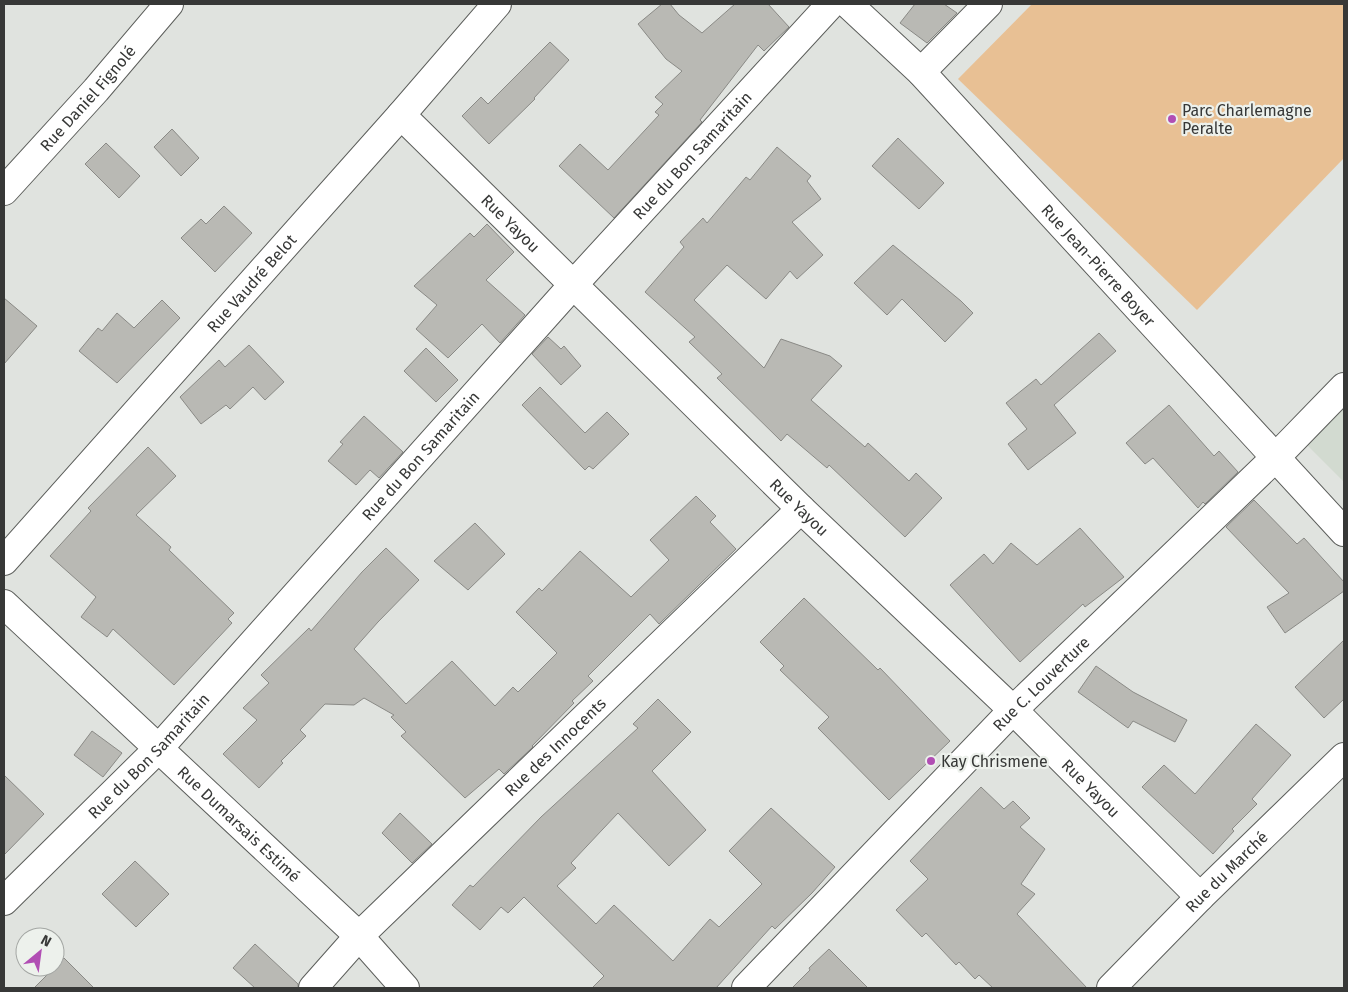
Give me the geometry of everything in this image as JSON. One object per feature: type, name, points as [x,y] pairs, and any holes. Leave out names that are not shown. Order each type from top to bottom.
[{"type":"street","name":"Rue Daniel Fignolé","points":[[4,191],[96,90],[169,4]]},
{"type":"street","name":"Rue Vaudré Belot","points":[[4,561],[402,115],[497,4]]},
{"type":"street","name":"Rue du Bon Samaritain","points":[[4,901],[159,748],[573,285],[831,4]]},
{"type":"street","name":"Rue Jean-Pierre Boyer","points":[[848,4],[921,72],[1344,532]]},
{"type":"street","points":[[921,72],[988,4]]},
{"type":"street","name":"Rue Yayou","points":[[402,115],[801,509],[1013,710],[1200,897]]},
{"type":"street","name":"Rue C. Louverture","points":[[746,988],[1013,710],[1276,457],[1344,387]]},
{"type":"street","name":"Rue des Innocents","points":[[313,988],[359,936],[801,509]]},
{"type":"street","name":"Rue Dumarsais Estimé","points":[[4,604],[359,936],[404,988]]},
{"type":"street","name":"Rue du Marché","points":[[1111,988],[1200,897],[1344,757]]},
{"type":"shaded area","name":"Parc Charlemagne Peralte","points":[[1032,4],[1344,4],[1344,158],[1197,310],[958,79]]},
{"type":"shaded area","points":[[1344,403],[1344,482],[1304,442]]},
{"type":"building","points":[[662,4],[670,4],[679,15],[702,33],[735,4],[768,4],[789,27],[764,51],[758,45],[700,120],[702,122],[614,218],[559,166],[580,144],[608,170],[659,115],[655,112],[663,104],[655,97],[682,71],[666,59],[638,24]]},
{"type":"building","points":[[915,4],[944,4],[957,13],[927,43],[900,23]]},
{"type":"building","points":[[550,42],[569,60],[535,99],[489,144],[462,116],[481,97],[488,104]]},
{"type":"building","points":[[172,129],[199,158],[181,176],[154,147]]},
{"type":"building","points":[[898,138],[944,183],[919,209],[872,166]]},
{"type":"building","points":[[106,143],[140,176],[119,198],[85,164]]},
{"type":"building","points":[[777,147],[811,176],[807,181],[821,199],[792,222],[823,255],[797,279],[790,271],[766,299],[727,265],[694,300],[764,368],[781,339],[830,356],[842,366],[811,400],[865,447],[868,443],[909,481],[916,473],[942,498],[905,537],[829,465],[827,468],[787,434],[781,441],[717,378],[722,374],[689,342],[695,337],[645,292],[684,247],[680,242],[703,218],[707,223],[746,177],[750,180]]},
{"type":"building","points":[[224,206],[252,233],[215,272],[181,238],[201,219],[206,224]]},
{"type":"building","points":[[487,224],[514,252],[486,280],[525,315],[500,343],[482,324],[448,358],[416,329],[437,305],[414,286],[470,233],[474,237]]},
{"type":"building","points":[[893,245],[973,313],[945,342],[902,299],[887,315],[854,283]]},
{"type":"building","points":[[4,298],[37,326],[4,364]]},
{"type":"building","points":[[162,300],[180,318],[117,383],[79,351],[98,328],[102,331],[117,313],[134,328]]},
{"type":"building","points":[[1099,333],[1116,351],[1054,405],[1076,433],[1028,470],[1008,444],[1027,429],[1006,403],[1036,379],[1041,385]]},
{"type":"building","points":[[548,337],[561,349],[564,346],[581,366],[561,385],[532,354]]},
{"type":"building","points":[[249,345],[284,382],[265,400],[253,387],[230,409],[226,405],[201,424],[180,397],[219,360],[225,367]]},
{"type":"building","points":[[426,348],[458,380],[436,402],[404,371]]},
{"type":"building","points":[[540,387],[585,433],[607,412],[629,434],[593,469],[589,466],[585,470],[522,405]]},
{"type":"building","points":[[1169,405],[1214,456],[1219,451],[1238,472],[1205,504],[1203,502],[1198,508],[1153,458],[1145,464],[1126,443]]},
{"type":"building","points":[[364,416],[403,452],[379,478],[370,470],[356,485],[328,461],[343,444],[340,442]]},
{"type":"building","points":[[148,447],[176,476],[136,515],[171,547],[169,550],[234,613],[228,619],[232,623],[174,685],[113,629],[107,637],[81,617],[96,597],[50,556],[91,511],[88,508]]},
{"type":"building","points":[[696,496],[716,516],[710,522],[736,549],[659,624],[650,614],[588,676],[593,681],[572,701],[574,703],[533,747],[504,774],[499,769],[465,798],[401,736],[406,732],[391,717],[394,715],[364,698],[354,705],[325,704],[300,730],[306,736],[281,761],[283,763],[259,788],[223,754],[257,720],[243,708],[269,683],[261,675],[309,628],[311,631],[362,572],[386,548],[419,580],[354,649],[406,704],[452,661],[495,706],[513,687],[518,692],[557,653],[516,612],[539,588],[542,591],[580,551],[631,597],[669,560],[650,540]]},
{"type":"building","points":[[1254,500],[1297,544],[1304,538],[1344,582],[1344,591],[1285,633],[1267,607],[1289,593],[1226,527]]},
{"type":"building","points":[[475,523],[505,554],[468,590],[434,561]]},
{"type":"building","points":[[1080,528],[1124,577],[1085,607],[1083,604],[1020,662],[950,585],[984,554],[993,564],[1011,543],[1037,565]]},
{"type":"building","points":[[804,598],[878,670],[880,668],[950,741],[889,800],[818,728],[829,717],[780,670],[784,666],[760,642]]},
{"type":"building","points":[[1344,640],[1344,699],[1324,718],[1295,687]]},
{"type":"building","points":[[1096,666],[1133,692],[1187,720],[1175,742],[1133,721],[1128,728],[1078,692]]},
{"type":"building","points":[[658,699],[691,732],[652,771],[706,830],[669,866],[618,813],[571,863],[576,868],[557,886],[596,924],[614,905],[673,961],[710,919],[719,927],[762,884],[729,851],[771,808],[835,867],[812,893],[775,929],[772,926],[716,988],[592,988],[604,976],[524,897],[508,913],[501,907],[480,930],[452,905],[470,885],[473,887],[541,817],[638,728],[633,724]]},
{"type":"building","points":[[1256,724],[1291,755],[1252,799],[1257,804],[1232,829],[1234,831],[1213,854],[1142,787],[1164,765],[1195,794]]},
{"type":"building","points":[[92,731],[122,753],[103,777],[74,755]]},
{"type":"building","points":[[4,775],[44,814],[4,855]]},
{"type":"building","points":[[981,787],[1004,809],[1013,801],[1030,818],[1020,827],[1045,849],[1021,884],[1035,894],[1017,914],[1087,988],[993,988],[979,975],[975,979],[959,962],[956,965],[926,933],[922,937],[896,910],[928,879],[910,861]]},
{"type":"building","points":[[400,813],[432,844],[412,863],[382,833]]},
{"type":"building","points":[[135,861],[169,894],[136,927],[102,894]]},
{"type":"building","points":[[255,944],[298,984],[298,988],[255,988],[233,968]]},
{"type":"building","points":[[829,949],[868,988],[792,988]]},
{"type":"building","points":[[65,959],[94,988],[34,988],[45,977],[65,977]]},
{"type":"place","name":"Parc Charlemagne Peralte","points":[[1172,119]]},
{"type":"place","name":"Kay Chrismene","points":[[931,761]]}]
